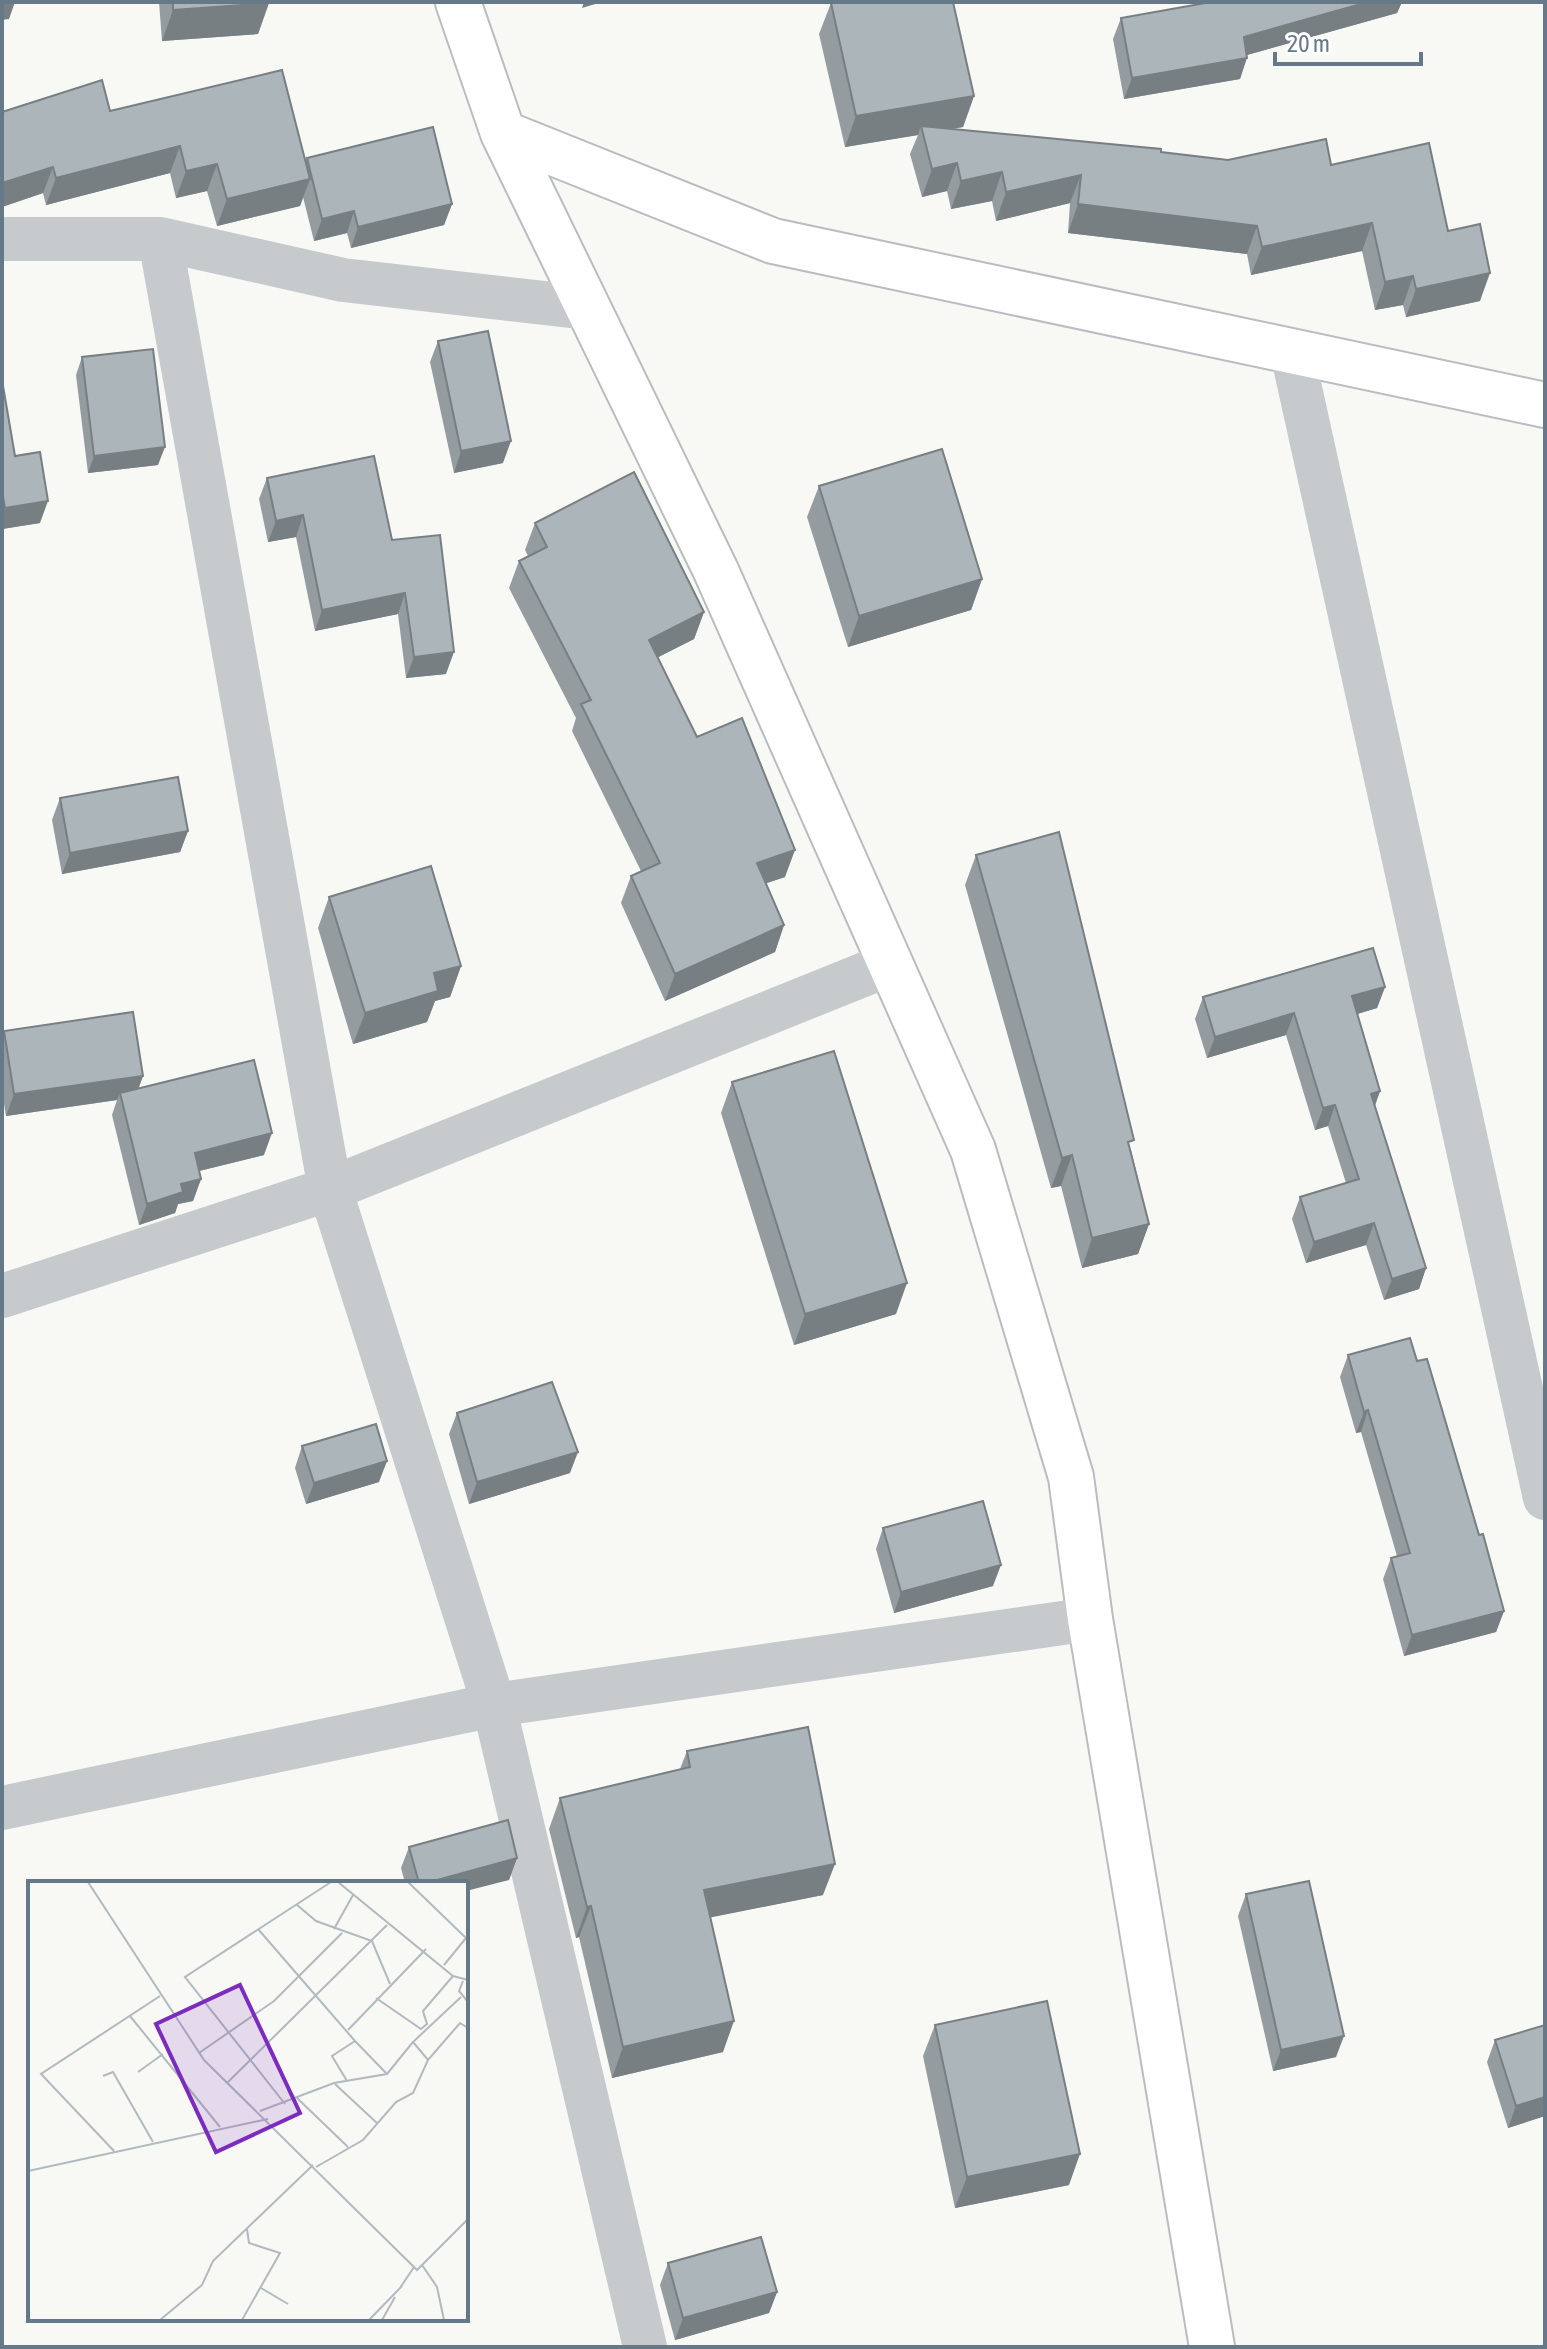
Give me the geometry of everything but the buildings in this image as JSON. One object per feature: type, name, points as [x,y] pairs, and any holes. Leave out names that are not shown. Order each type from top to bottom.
[{"type":"main road","points":[[458,2],[503,133],[716,571],[973,1150],[1071,1477],[1090,1619],[1212,2347]]},
{"type":"main road","points":[[503,133],[773,241],[1545,405]]},
{"type":"street","points":[[2,239],[160,239],[343,280],[588,308]]},
{"type":"street","points":[[160,239],[330,1189],[494,1705],[645,2347]]},
{"type":"street","points":[[1292,352],[1545,1498]]},
{"type":"street","points":[[2,1296],[330,1189],[890,964]]},
{"type":"street","points":[[2,1808],[494,1705],[1090,1619]]}]
